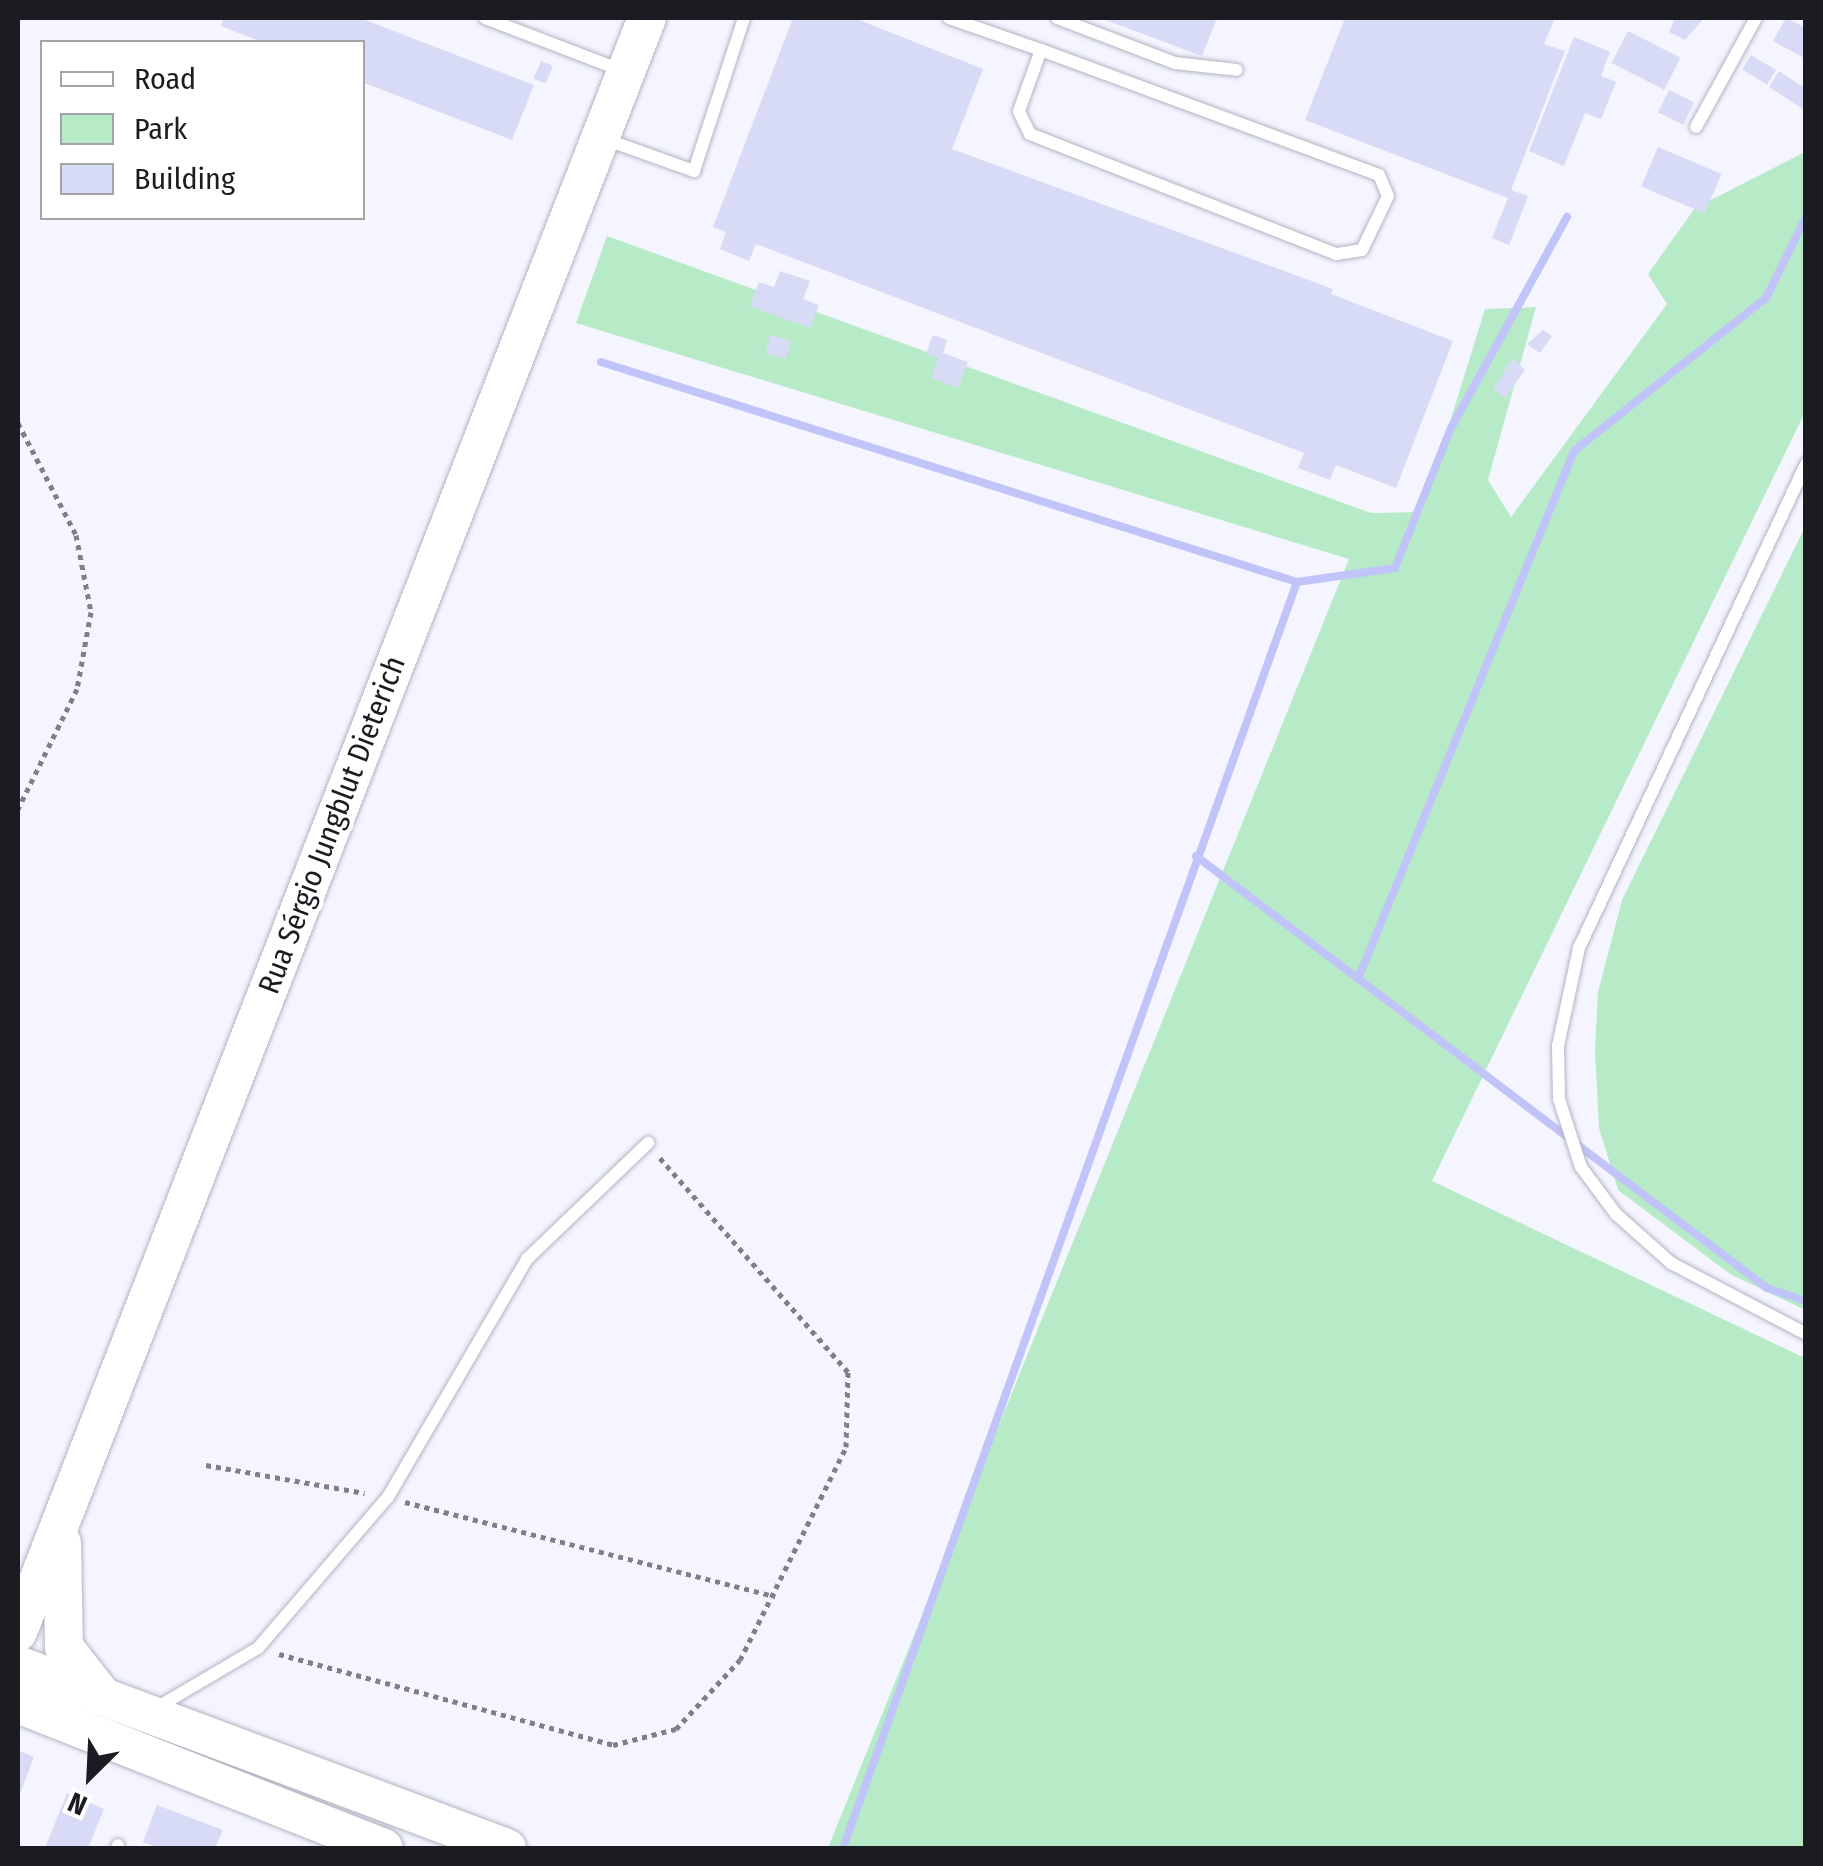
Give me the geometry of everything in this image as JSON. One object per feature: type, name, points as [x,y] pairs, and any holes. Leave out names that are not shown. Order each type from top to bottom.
[{"type":"street","name":"Rua Sérgio Jungblut Dieterich","points":[[18,1632],[647,18]]},
{"type":"street","points":[[18,1553],[63,1515]]},
{"type":"street","points":[[63,1515],[64,1647],[107,1699]]},
{"type":"street","points":[[18,1666],[508,1848]]},
{"type":"street","points":[[18,1704],[384,1848]]},
{"type":"lane","points":[[485,18],[625,72]]},
{"type":"lane","points":[[600,137],[694,170],[744,18]]},
{"type":"lane","points":[[948,18],[1041,50],[1379,176],[1388,196],[1362,250],[1353,256],[1336,254],[1030,134],[1019,111],[1041,50]]},
{"type":"lane","points":[[1057,18],[1175,63],[1236,70]]},
{"type":"lane","points":[[1696,127],[1756,18]]},
{"type":"lane","points":[[1806,464],[1579,948],[1558,1046],[1559,1099],[1580,1168],[1616,1214],[1671,1263],[1806,1334]]},
{"type":"lane","points":[[146,1714],[258,1648],[388,1498],[527,1260],[648,1143]]},
{"type":"path","points":[[18,423],[76,535],[91,612],[77,689],[18,809]]},
{"type":"path","points":[[258,1648],[613,1745],[676,1729],[740,1660],[776,1596],[846,1447],[848,1372],[648,1143]]},
{"type":"path","points":[[206,1465],[388,1498],[776,1596]]},
{"type":"green space","points":[[1805,152],[1805,412],[1432,1181],[1805,1358],[1805,1848],[828,1848],[1349,559],[576,323],[607,236],[1371,513],[1422,512],[1485,309],[1536,307],[1488,480],[1511,517],[1667,304],[1648,274],[1695,208]]},
{"type":"green space","points":[[1805,527],[1805,1310],[1730,1274],[1618,1190],[1599,1128],[1595,1050],[1598,992],[1622,900]]},
{"type":"building","points":[[224,18],[360,18],[534,85],[512,140],[365,83],[365,40],[257,40],[221,26]]},
{"type":"building","points":[[793,18],[854,18],[983,69],[952,149],[1333,289],[1331,294],[1453,341],[1396,488],[1336,465],[1330,480],[1298,468],[1304,453],[756,244],[749,261],[720,249],[726,232],[713,227]]},
{"type":"building","points":[[1100,18],[1217,18],[1202,56]]},
{"type":"building","points":[[1345,18],[1555,18],[1544,44],[1565,51],[1511,190],[1528,196],[1509,245],[1492,238],[1508,198],[1305,120]]},
{"type":"building","points":[[1675,18],[1704,18],[1685,40],[1669,32]]},
{"type":"building","points":[[1786,18],[1806,28],[1806,59],[1773,41]]},
{"type":"building","points":[[1628,31],[1681,58],[1664,90],[1612,63]]},
{"type":"building","points":[[1574,37],[1610,52],[1601,76],[1616,82],[1601,119],[1585,113],[1564,166],[1529,151]]},
{"type":"building","points":[[1751,55],[1776,70],[1767,85],[1742,70]]},
{"type":"building","points":[[541,61],[553,66],[546,84],[534,78]]},
{"type":"building","points":[[1779,71],[1806,89],[1806,111],[1769,87]]},
{"type":"building","points":[[1669,90],[1694,102],[1683,125],[1658,112]]},
{"type":"building","points":[[1658,147],[1722,174],[1705,214],[1641,187]]},
{"type":"building","points":[[780,271],[810,281],[803,299],[819,305],[810,328],[750,306],[759,282],[774,287]]},
{"type":"building","points":[[1543,330],[1552,336],[1540,353],[1527,344]]},
{"type":"building","points":[[771,335],[791,341],[786,359],[765,353]]},
{"type":"building","points":[[933,335],[947,340],[943,353],[968,362],[958,388],[931,378],[938,358],[926,354]]},
{"type":"building","points":[[1513,358],[1525,370],[1505,398],[1493,389]]},
{"type":"building","points":[[18,1750],[34,1757],[18,1799]]},
{"type":"building","points":[[67,1793],[104,1809],[88,1848],[45,1848]]},
{"type":"building","points":[[157,1805],[223,1830],[215,1848],[160,1848],[143,1842]]},
{"type":"waterway","points":[[1297,582],[1395,568],[1451,428],[1567,217]]},
{"type":"waterway","points":[[1358,979],[1574,451],[1766,298],[1806,217]]},
{"type":"waterway","points":[[601,362],[1297,582],[843,1848]]},
{"type":"waterway","points":[[1196,856],[1767,1288],[1806,1301]]}]
